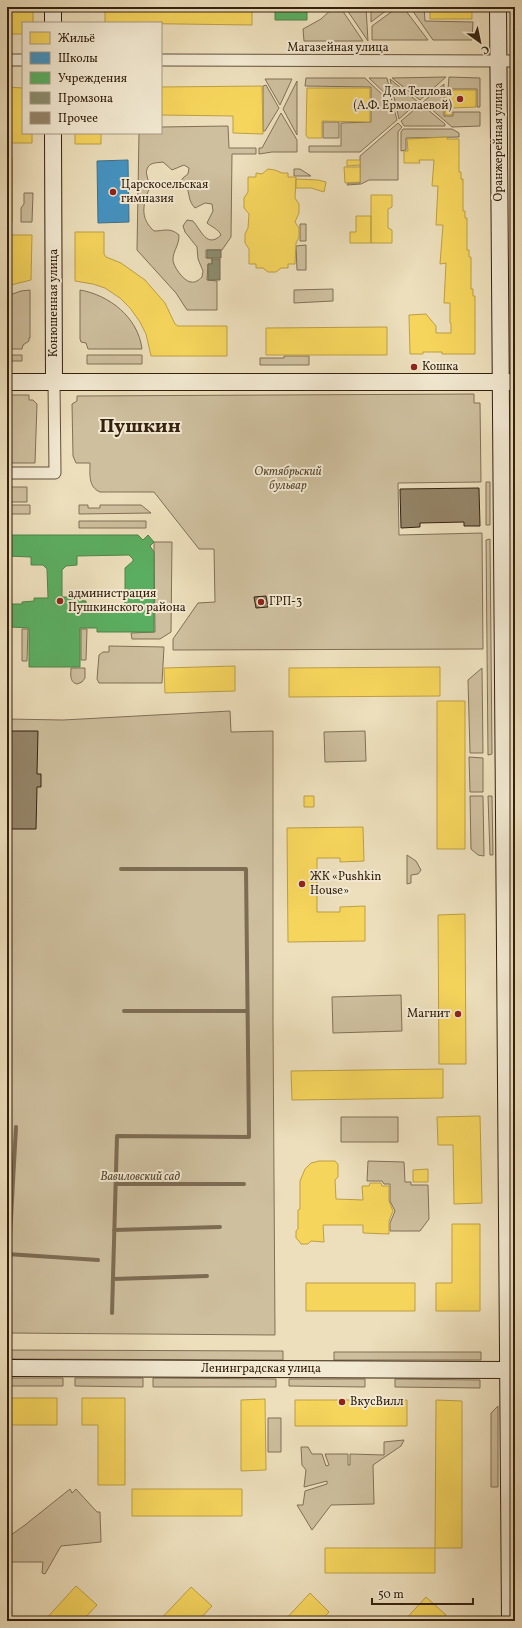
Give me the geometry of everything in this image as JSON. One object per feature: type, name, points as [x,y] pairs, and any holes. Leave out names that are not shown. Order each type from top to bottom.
[{"type":"street","points":[[53,7],[53,22]]},
{"type":"street","name":"Оранжерейная улица","points":[[498,7],[508,382],[511,1370],[510,1621]]},
{"type":"street","points":[[7,60],[22,60]]},
{"type":"street","name":"Магазейная улица","points":[[162,60],[515,61]]},
{"type":"street","name":"Конюшенная улица","points":[[7,473],[55,473],[53,134]]},
{"type":"street","points":[[7,382],[508,382]]},
{"type":"street","name":"Ленинградская улица","points":[[7,1368],[511,1370]]},
{"type":"green space","points":[[334,7],[340,7],[363,41],[304,41],[303,29],[321,19]]},
{"type":"green space","points":[[345,7],[366,7],[368,41]]},
{"type":"green space","points":[[371,7],[391,7],[371,22]]},
{"type":"green space","points":[[398,7],[403,7],[428,40],[372,40],[372,26]]},
{"type":"green space","points":[[410,7],[424,7],[425,21],[473,22],[472,40],[433,40]]},
{"type":"green space","points":[[446,77],[420,100],[392,78]]},
{"type":"green space","points":[[449,77],[480,78],[480,107],[477,107],[477,89],[448,89]]},
{"type":"green space","points":[[306,78],[365,78],[393,105],[397,120],[360,152],[309,152],[309,146],[341,146],[341,123],[371,122],[371,87],[305,86]]},
{"type":"green space","points":[[369,78],[387,78],[392,100]]},
{"type":"green space","points":[[265,79],[292,79],[280,105]]},
{"type":"green space","points":[[390,79],[418,102],[399,119]]},
{"type":"green space","points":[[297,81],[297,135],[283,109]]},
{"type":"green space","points":[[444,84],[444,116],[453,116],[453,112],[480,112],[480,126],[452,127],[423,102]]},
{"type":"green space","points":[[266,85],[279,108],[265,131],[263,131],[263,86]]},
{"type":"green space","points":[[421,104],[445,124],[445,126],[404,126],[401,121]]},
{"type":"green space","points":[[281,113],[297,140],[297,152],[272,152],[259,154],[259,148],[262,148]]},
{"type":"green space","points":[[323,122],[339,122],[339,138],[323,138]]},
{"type":"green space","points":[[398,123],[402,127],[398,132],[398,180],[369,180],[361,184],[347,185],[348,183],[360,183],[360,156]]},
{"type":"green space","points":[[228,126],[229,148],[256,148],[256,154],[232,154],[231,237],[222,250],[206,250],[206,258],[212,258],[212,264],[208,264],[207,280],[217,281],[217,310],[187,310],[176,293],[137,250],[139,134],[162,134],[162,127]],"holes":[[[163,162],[172,170],[184,165],[189,168],[188,174],[180,183],[186,185],[190,200],[195,208],[205,203],[212,204],[213,211],[207,223],[221,235],[216,239],[208,239],[193,221],[187,220],[183,226],[185,232],[197,247],[198,259],[203,271],[202,277],[194,282],[185,279],[176,269],[173,262],[173,256],[179,235],[170,230],[154,231],[144,216],[146,196],[149,188],[147,174],[149,165]]]},
{"type":"green space","points":[[403,129],[452,129],[459,133],[459,137],[406,138],[406,150],[401,151],[401,132]]},
{"type":"green space","points":[[294,169],[300,169],[311,176],[294,176]]},
{"type":"green space","points":[[24,193],[33,193],[32,222],[21,222],[21,208],[24,204]]},
{"type":"green space","points":[[300,224],[306,224],[306,241],[300,241]]},
{"type":"green space","points":[[306,245],[306,270],[297,270],[296,246]]},
{"type":"green space","points":[[333,289],[333,301],[294,303],[294,290]]},
{"type":"green space","points":[[30,290],[29,341],[23,345],[22,349],[7,349],[7,296],[21,291]]},
{"type":"green space","points":[[80,290],[101,297],[120,309],[135,327],[142,349],[88,349],[86,343],[81,342],[80,339]]},
{"type":"green space","points":[[7,355],[22,355],[22,361],[7,361]]},
{"type":"green space","points":[[87,355],[142,355],[142,364],[87,364]]},
{"type":"green space","points":[[284,356],[309,356],[309,365],[260,365],[260,358],[284,358]]},
{"type":"green space","name":"Октябрьский бульвар","points":[[474,394],[474,403],[480,403],[481,482],[398,483],[399,535],[482,533],[483,649],[173,650],[173,639],[198,603],[215,602],[214,549],[199,549],[154,492],[100,492],[96,490],[90,480],[90,463],[76,463],[73,456],[72,404],[77,401],[77,396]]},
{"type":"green space","points":[[7,395],[29,395],[29,400],[33,400],[37,404],[35,463],[7,463]]},
{"type":"green space","points":[[512,480],[515,480],[515,549],[513,549]]},
{"type":"green space","points":[[486,482],[490,482],[490,525],[486,525]]},
{"type":"green space","points":[[7,487],[27,487],[27,502],[7,502]]},
{"type":"green space","points":[[7,505],[30,505],[30,514],[7,514]]},
{"type":"green space","points":[[79,505],[88,505],[88,508],[100,508],[100,505],[141,505],[151,513],[79,514]]},
{"type":"green space","points":[[79,521],[146,521],[146,528],[79,528]]},
{"type":"green space","points":[[490,539],[492,754],[488,755],[486,540]]},
{"type":"green space","points":[[154,542],[172,542],[171,632],[160,639],[132,639],[131,633],[155,632]]},
{"type":"green space","points":[[513,562],[515,562],[515,818]]},
{"type":"green space","points":[[22,629],[28,629],[27,661],[22,661]]},
{"type":"green space","points":[[81,629],[87,629],[86,660],[81,660]]},
{"type":"green space","points":[[109,646],[164,647],[162,683],[99,683],[97,679],[99,655],[103,652],[109,652]]},
{"type":"green space","points":[[71,668],[85,668],[85,678],[82,682],[77,684],[73,682],[71,678]]},
{"type":"green space","points":[[482,668],[483,753],[470,753],[468,680]]},
{"type":"green space","name":"Вавиловский сад","points":[[230,711],[231,732],[273,731],[275,1335],[7,1333],[7,719],[63,720]]},
{"type":"green space","points":[[365,731],[366,761],[325,762],[324,732]]},
{"type":"green space","points":[[469,757],[483,758],[483,792],[470,792]]},
{"type":"green space","points":[[470,796],[483,796],[484,856],[478,855],[471,849]]},
{"type":"green space","points":[[488,796],[492,796],[493,855],[490,855]]},
{"type":"green space","points":[[407,855],[416,861],[421,870],[418,874],[411,875],[411,883],[407,884]]},
{"type":"green space","points":[[514,900],[515,900],[515,1080]]},
{"type":"green space","points":[[401,995],[402,1031],[333,1033],[332,997]]},
{"type":"green space","points":[[341,1117],[398,1117],[398,1142],[341,1142]]},
{"type":"green space","points":[[368,1161],[404,1162],[405,1182],[411,1182],[411,1185],[428,1185],[429,1219],[420,1231],[390,1231],[390,1223],[395,1211],[390,1201],[390,1184],[384,1184],[382,1181],[367,1181]]},
{"type":"green space","points":[[7,1350],[283,1351],[283,1360],[7,1359]]},
{"type":"green space","points":[[334,1352],[481,1352],[481,1360],[334,1360]]},
{"type":"green space","points":[[7,1378],[63,1378],[63,1386],[7,1386]]},
{"type":"green space","points":[[75,1378],[143,1378],[143,1387],[75,1386]]},
{"type":"green space","points":[[153,1378],[276,1379],[276,1387],[153,1387]]},
{"type":"green space","points":[[289,1379],[365,1379],[365,1387],[289,1386]]},
{"type":"green space","points":[[395,1379],[480,1380],[480,1388],[395,1387]]},
{"type":"green space","points":[[498,1406],[498,1487],[491,1487],[491,1413]]},
{"type":"green space","points":[[268,1418],[281,1418],[281,1452],[268,1452]]},
{"type":"green space","points":[[404,1440],[401,1446],[373,1465],[374,1504],[331,1505],[312,1530],[297,1505],[303,1505],[305,1491],[327,1484],[327,1481],[304,1487],[306,1470],[302,1465],[301,1447],[308,1447],[312,1454],[322,1454],[326,1466],[329,1465],[325,1454],[348,1454],[348,1465],[350,1465],[350,1454],[384,1455],[384,1442]]},
{"type":"green space","points":[[70,1489],[72,1493],[76,1489],[97,1512],[100,1512],[101,1542],[61,1546],[45,1574],[42,1573],[43,1562],[10,1562],[11,1535]]},
{"type":"building: Жильё","points":[[7,7],[33,7],[33,22],[22,22],[22,34],[7,34]]},
{"type":"building: Жильё","points":[[105,7],[252,7],[252,25],[105,22]]},
{"type":"building: Жильё","points":[[430,7],[472,7],[472,19],[430,19]]},
{"type":"building: Жильё","points":[[262,86],[263,134],[233,133],[233,116],[162,115],[162,87]]},
{"type":"building: Жильё","points":[[7,87],[22,88],[22,134],[32,134],[32,143],[7,143]]},
{"type":"building: Жильё","points":[[307,88],[370,88],[370,122],[322,121],[322,138],[308,138],[306,135]]},
{"type":"building: Жильё","name":"Дом Теплова (А.Ф. Ермолаевой)","points":[[445,90],[476,90],[476,107],[452,108],[452,115],[445,115]]},
{"type":"building: Жильё","points":[[75,134],[101,134],[101,144],[75,144]]},
{"type":"building: Жильё","points":[[447,137],[447,139],[459,139],[459,172],[461,172],[461,179],[463,179],[463,211],[465,211],[465,218],[467,218],[467,250],[469,250],[469,257],[471,257],[471,289],[473,289],[473,296],[475,296],[475,354],[442,354],[442,352],[423,352],[423,354],[410,354],[409,315],[426,314],[436,326],[436,333],[451,333],[451,323],[450,303],[444,303],[446,263],[440,264],[443,225],[436,225],[438,186],[432,186],[434,160],[419,160],[420,163],[404,163],[404,151],[408,151],[407,139]]},
{"type":"building: Жильё","points":[[7,158],[12,158],[12,222],[7,222]]},
{"type":"building: Жильё","points":[[347,160],[360,160],[360,165],[347,166]]},
{"type":"building: Жильё","points":[[344,167],[360,167],[360,182],[345,183]]},
{"type":"building: Жильё","points":[[268,169],[288,173],[288,177],[296,177],[295,198],[299,204],[299,213],[295,222],[299,228],[299,237],[296,243],[295,264],[288,264],[288,268],[281,268],[276,272],[268,272],[263,268],[256,268],[256,264],[249,264],[249,249],[245,243],[245,234],[248,228],[249,214],[244,208],[244,198],[248,192],[248,177],[256,177],[256,173],[262,174]]},
{"type":"building: Жильё","points":[[296,179],[326,182],[324,192],[311,188],[296,188]]},
{"type":"building: Жильё","points":[[371,195],[392,195],[392,207],[388,209],[388,228],[392,230],[392,243],[371,243]]},
{"type":"building: Жильё","points":[[356,216],[371,216],[371,243],[350,243],[350,232],[356,232]]},
{"type":"building: Жильё","points":[[75,232],[104,232],[104,254],[106,257],[121,263],[145,280],[165,303],[175,324],[178,326],[227,326],[227,356],[151,356],[146,334],[140,322],[130,308],[120,298],[105,288],[75,281]]},
{"type":"building: Жильё","points":[[7,235],[32,235],[31,280],[7,286]]},
{"type":"building: Жильё","points":[[387,327],[387,355],[266,355],[266,328]]},
{"type":"building: Жильё","points":[[235,666],[235,691],[165,693],[164,668]]},
{"type":"building: Жильё","points":[[440,667],[440,696],[289,697],[289,668]]},
{"type":"building: Жильё","points":[[437,701],[465,701],[465,849],[437,849]]},
{"type":"building: Жильё","points":[[304,796],[314,796],[314,807],[304,807]]},
{"type":"building: Жильё","name":"ЖК «Pushkin House»","points":[[363,827],[364,861],[340,862],[340,858],[317,858],[317,912],[340,912],[340,907],[365,906],[365,941],[288,942],[287,828]]},
{"type":"building: Жильё","points":[[465,914],[466,1064],[439,1064],[438,915]]},
{"type":"building: Жильё","points":[[443,1069],[443,1098],[292,1100],[291,1071]]},
{"type":"building: Жильё","points":[[480,1116],[482,1203],[454,1204],[453,1145],[438,1145],[437,1117]]},
{"type":"building: Жильё","points":[[319,1161],[335,1161],[338,1164],[338,1177],[335,1180],[336,1199],[363,1200],[362,1186],[369,1186],[370,1183],[381,1183],[382,1186],[389,1186],[389,1201],[393,1211],[389,1221],[389,1234],[363,1233],[363,1225],[323,1225],[324,1242],[311,1241],[308,1244],[301,1244],[296,1238],[296,1231],[298,1229],[298,1210],[300,1209],[300,1181],[305,1169],[311,1163]]},
{"type":"building: Жильё","points":[[428,1169],[428,1182],[413,1182],[413,1170]]},
{"type":"building: Жильё","points":[[452,1224],[480,1224],[480,1311],[436,1311],[436,1283],[452,1283]]},
{"type":"building: Жильё","points":[[306,1283],[415,1283],[415,1311],[306,1311]]},
{"type":"building: Жильё","points":[[7,1398],[57,1398],[57,1425],[7,1425]]},
{"type":"building: Жильё","points":[[82,1398],[125,1398],[125,1485],[98,1485],[98,1425],[82,1425]]},
{"type":"building: Жильё","points":[[265,1399],[266,1470],[241,1471],[241,1400]]},
{"type":"building: Жильё","points":[[295,1400],[407,1400],[407,1426],[295,1426]]},
{"type":"building: Жильё","points":[[436,1400],[462,1401],[462,1548],[435,1548]]},
{"type":"building: Жильё","points":[[132,1489],[242,1489],[242,1516],[132,1516]]},
{"type":"building: Жильё","points":[[325,1548],[435,1548],[435,1573],[325,1573]]},
{"type":"building: Жильё","points":[[76,1586],[97,1605],[82,1621],[44,1621]]},
{"type":"building: Жильё","points":[[191,1587],[212,1606],[198,1621],[159,1621]]},
{"type":"building: Жильё","points":[[310,1593],[329,1612],[321,1621],[284,1621]]},
{"type":"building: Жильё","points":[[426,1597],[446,1615],[441,1621],[404,1621]]},
{"type":"building: Школы","name":"Царскосельская гимназия","points":[[128,160],[129,222],[98,223],[97,161]]},
{"type":"building: Учреждения","points":[[275,7],[307,7],[307,20],[275,20]]},
{"type":"building: Учреждения","name":"администрация Пушкинского района","points":[[7,535],[138,535],[143,540],[148,535],[154,542],[150,546],[154,552],[154,632],[97,632],[97,628],[80,628],[80,667],[29,667],[29,628],[11,627],[11,631],[7,631],[7,604],[22,604],[22,602],[34,601],[34,598],[48,598],[47,569],[43,565],[31,565],[31,557],[7,556]],"holes":[[[129,555],[133,561],[125,568],[125,603],[123,605],[86,605],[86,601],[74,600],[74,597],[62,597],[62,570],[66,566],[77,565],[77,556]]]},
{"type":"building: Промзона","points":[[207,250],[221,250],[221,258],[207,258]]},
{"type":"building: Промзона","points":[[212,259],[220,259],[220,280],[208,280],[208,264],[212,264]]},
{"type":"building: Прочее","points":[[479,488],[480,526],[464,526],[464,522],[420,523],[420,527],[401,528],[400,489]]},
{"type":"building: Прочее","name":"ГРП-3","points":[[266,596],[268,607],[256,608],[254,597]]},
{"type":"building: Прочее","points":[[7,731],[38,731],[37,774],[41,774],[41,787],[37,787],[36,829],[7,829]]},
{"type":"waterway","points":[[112,1313],[117,1136],[249,1137],[246,869],[121,869]]},
{"type":"waterway","points":[[124,1011],[247,1011]]},
{"type":"waterway","points":[[9,1254],[16,1127]]},
{"type":"waterway","points":[[116,1184],[244,1184]]},
{"type":"waterway","points":[[114,1230],[220,1227]]},
{"type":"waterway","points":[[7,1254],[98,1260]]},
{"type":"waterway","points":[[113,1279],[207,1276]]},
{"type":"place","name":"Дом Теплова (А.Ф. Ермолаевой)","points":[[460,99]]},
{"type":"place","name":"Царскосельская гимназия","points":[[113,192]]},
{"type":"place","name":"Кошка","points":[[414,367]]},
{"type":"place","name":"администрация Пушкинского района","points":[[60,601]]},
{"type":"place","name":"ГРП-3","points":[[261,602]]},
{"type":"place","name":"ЖК «Pushkin House»","points":[[302,884]]},
{"type":"place","name":"Магнит","points":[[458,1014]]},
{"type":"place","name":"ВкусВилл","points":[[342,1402]]},
{"type":"district","name":"Пушкин","points":[[140,427]]}]
